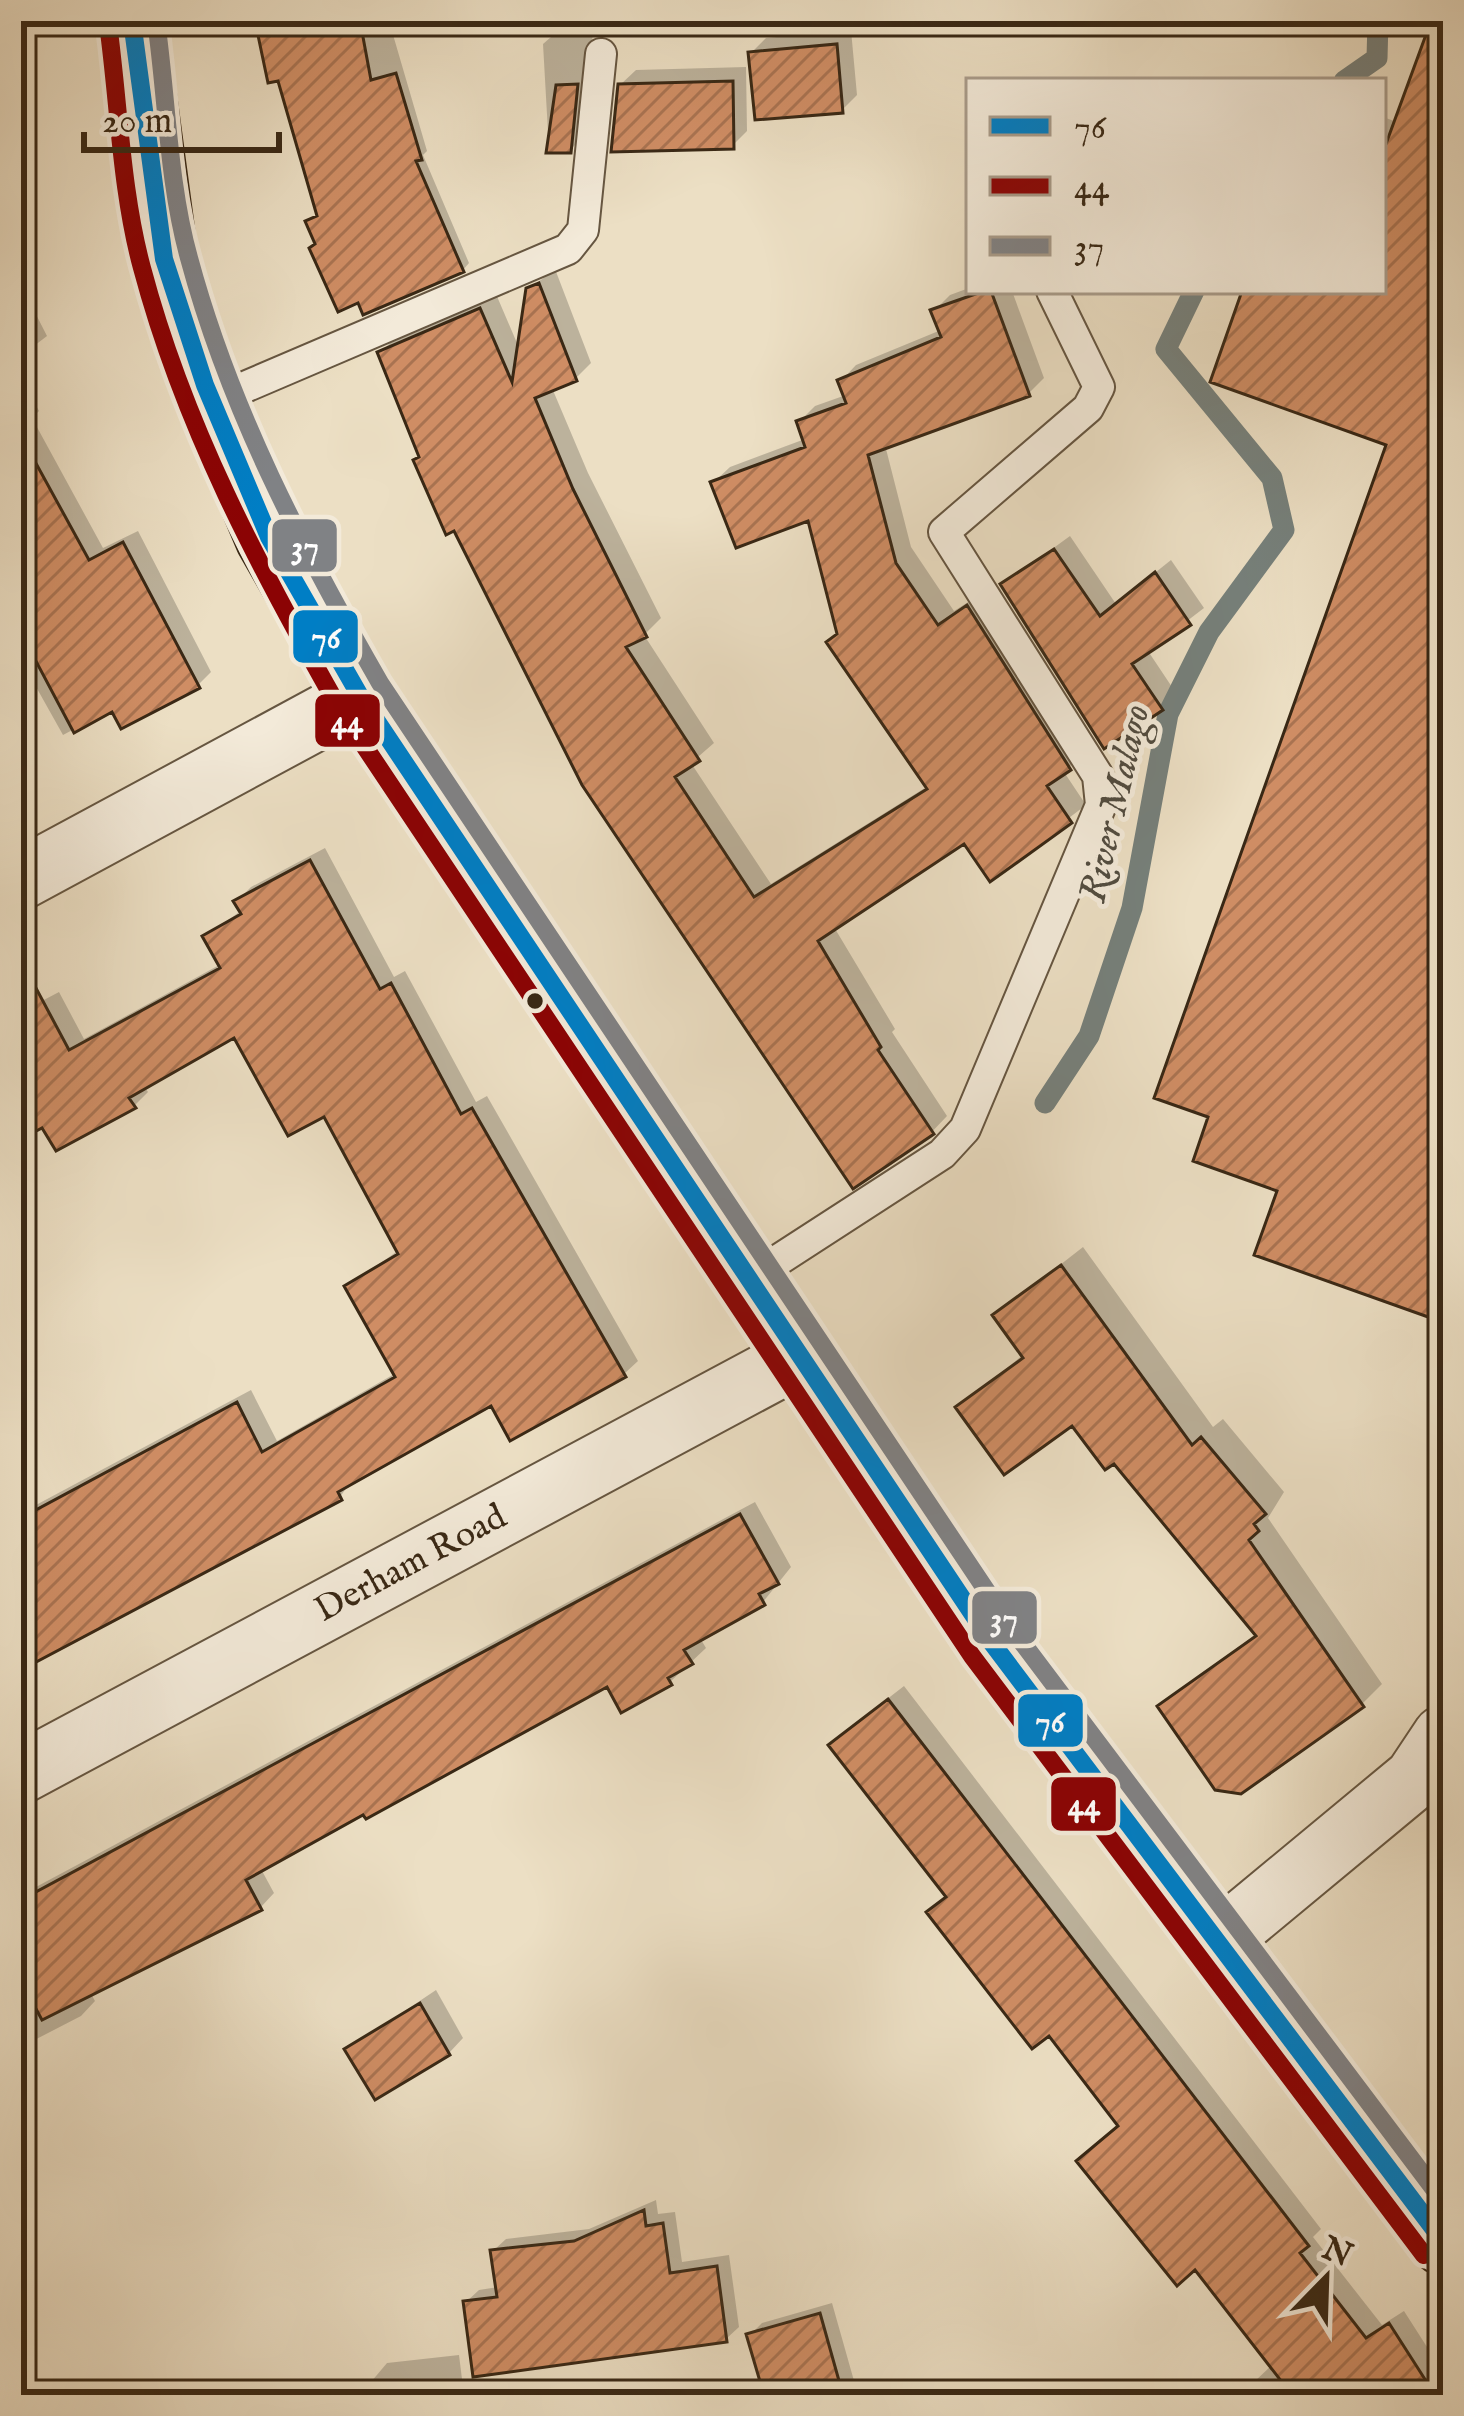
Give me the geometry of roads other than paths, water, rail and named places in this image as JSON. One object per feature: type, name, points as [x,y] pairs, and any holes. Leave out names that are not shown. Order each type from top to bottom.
[{"type":"street","points":[[132,21],[164,259],[212,401],[269,536],[360,695],[992,1643],[1443,2241]]},
{"type":"street","points":[[21,879],[360,695]]},
{"type":"street","name":"Derham Road","points":[[21,1772],[800,1356]]},
{"type":"street","points":[[1216,1942],[1415,1778],[1443,1736]]},
{"type":"lane","points":[[212,401],[568,249],[583,230],[601,54]]},
{"type":"lane","points":[[749,1279],[942,1154],[965,1129],[1101,805],[1098,776],[944,532],[1088,408],[1099,387],[1053,294]]},
{"type":"waterway","name":"River Malago","points":[[1348,78],[1377,58],[1378,21]]},
{"type":"waterway","name":"River Malago","points":[[1045,1103],[1089,1036],[1132,908],[1168,714],[1209,632],[1284,530],[1272,478],[1166,349],[1193,294]]}]
